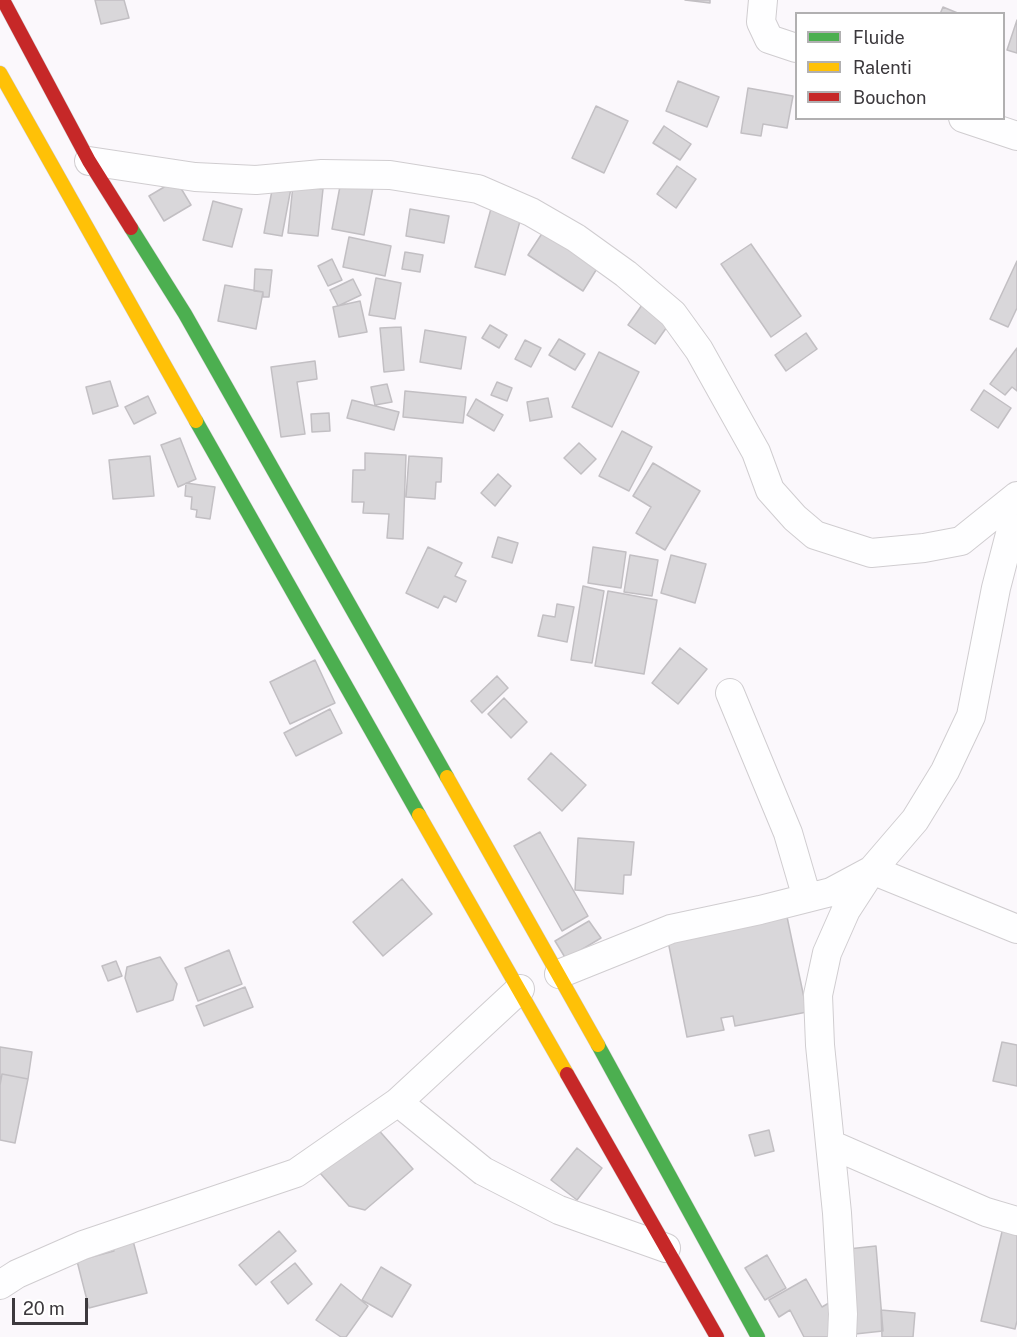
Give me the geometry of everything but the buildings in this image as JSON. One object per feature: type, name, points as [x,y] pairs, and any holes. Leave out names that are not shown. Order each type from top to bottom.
[{"type":"street","points":[[3,0],[89,161],[184,314],[559,974],[758,1337]]},
{"type":"street","points":[[763,0],[761,22],[769,39],[795,48]]},
{"type":"street","points":[[0,73],[382,752],[520,989],[717,1337]]},
{"type":"street","points":[[969,120],[1017,136]]},
{"type":"street","points":[[89,161],[195,177],[256,180],[322,174],[390,175],[478,189],[531,212],[576,238],[626,274],[674,314],[699,350],[756,452],[770,490],[795,518],[815,535],[871,553],[961,541],[1017,496]]},
{"type":"street","points":[[842,1337],[843,1314],[837,1213],[820,1045],[818,995],[827,953],[846,910],[872,870],[915,820],[945,771],[971,716],[996,588],[1017,507]]},
{"type":"street","points":[[730,693],[788,833],[807,898]]},
{"type":"street","points":[[559,974],[671,929],[831,892],[872,870]]},
{"type":"street","points":[[872,870],[1017,929]]},
{"type":"street","points":[[0,1285],[17,1274],[83,1245],[296,1173],[398,1102],[520,989]]},
{"type":"street","points":[[398,1102],[483,1171],[559,1210],[666,1248]]},
{"type":"street","points":[[830,1144],[986,1212],[1017,1221]]},
{"type":"traffic: fast","points":[[131,228],[185,314],[447,777]]},
{"type":"traffic: fast","points":[[196,421],[419,815]]},
{"type":"traffic: fast","points":[[598,1045],[758,1337]]},
{"type":"traffic: slow","points":[[0,73],[196,421]]},
{"type":"traffic: slow","points":[[447,777],[598,1045]]},
{"type":"traffic: slow","points":[[419,815],[567,1074]]},
{"type":"traffic: jam","points":[[3,0],[89,161],[131,228]]},
{"type":"traffic: jam","points":[[567,1074],[717,1337]]}]
